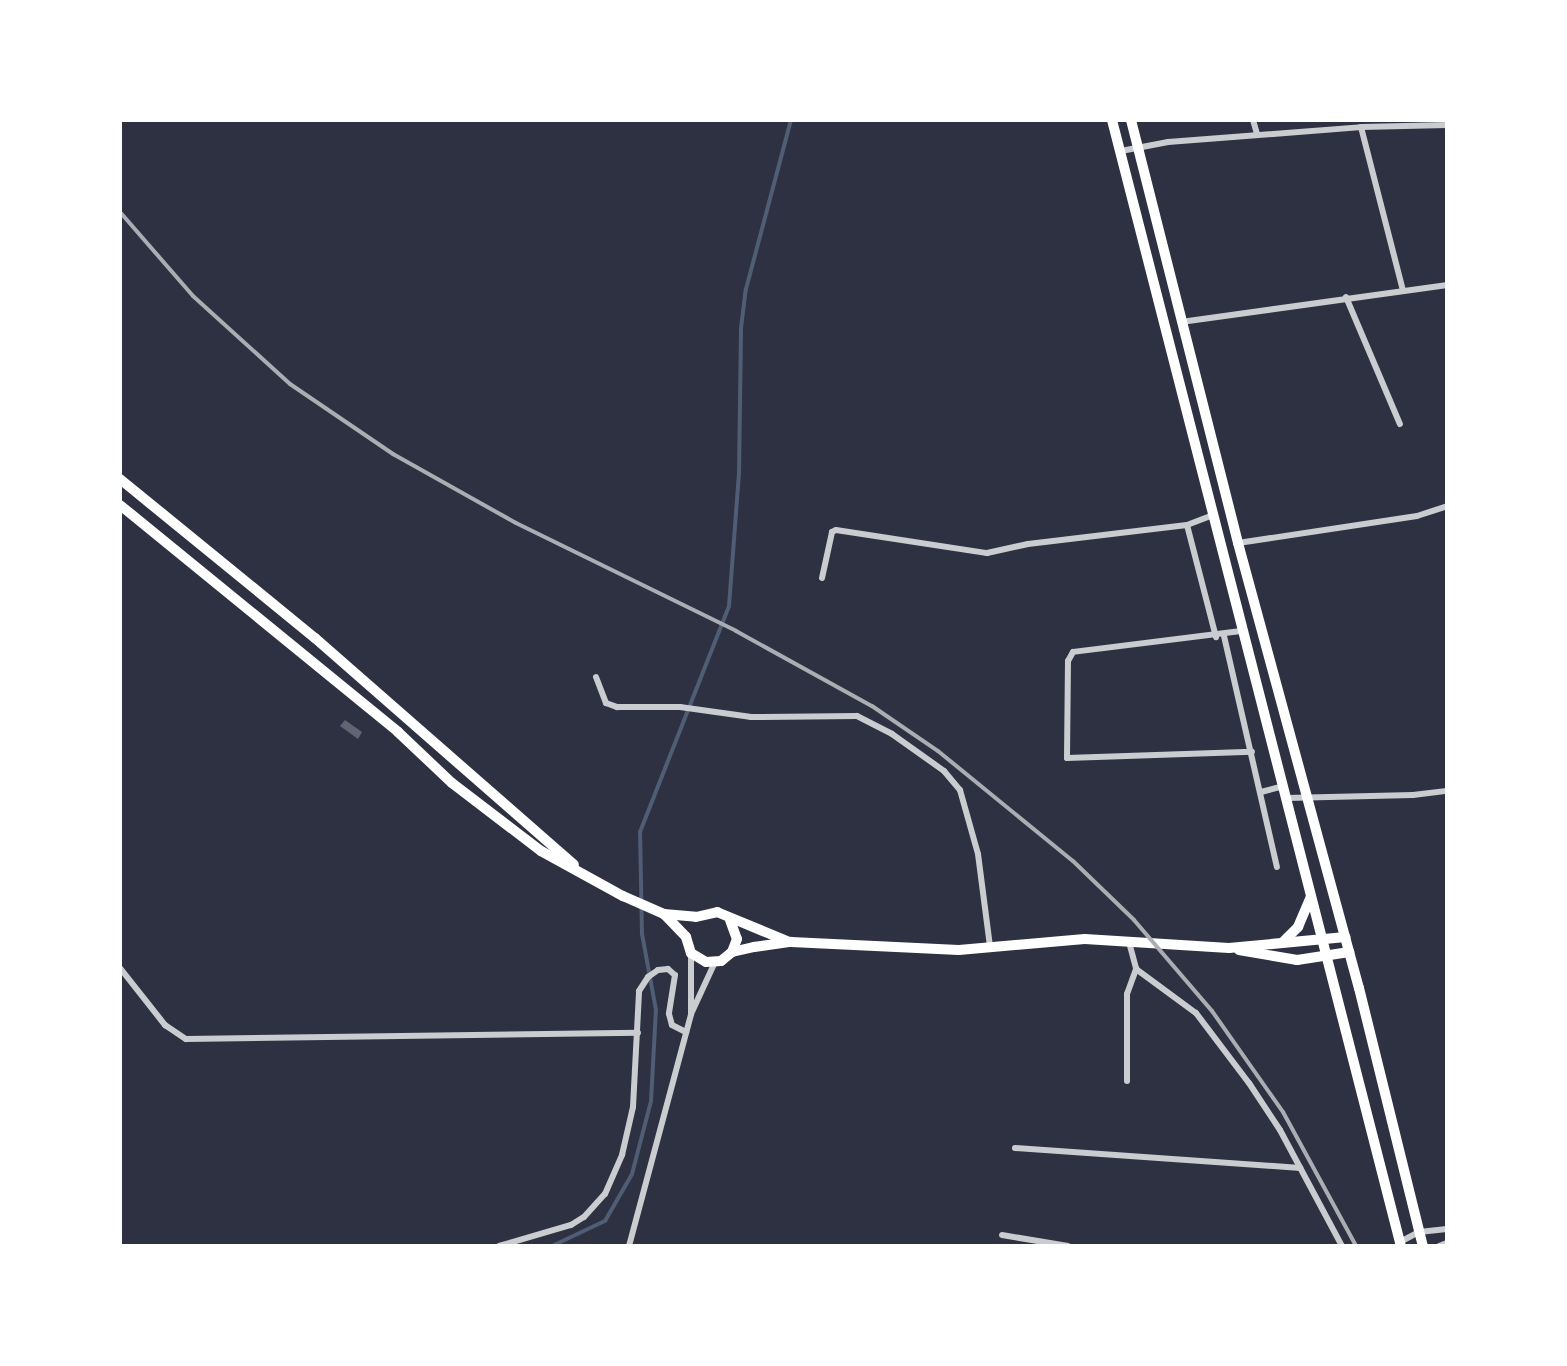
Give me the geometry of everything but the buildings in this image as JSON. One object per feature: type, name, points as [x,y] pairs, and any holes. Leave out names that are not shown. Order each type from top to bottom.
[{"type":"main road","points":[[1112,120],[1401,1244]]},
{"type":"main road","points":[[1131,120],[1238,543],[1349,952],[1423,1246]]},
{"type":"main road","points":[[120,479],[315,638],[578,869]]},
{"type":"main road","points":[[120,505],[387,723],[452,783],[541,851],[623,896],[661,912],[696,917],[717,912],[730,920],[791,942]]},
{"type":"main road","points":[[1280,945],[1298,927],[1312,895]]},
{"type":"main road","points":[[661,912],[686,937],[691,953],[706,962],[715,962],[732,952],[791,942],[959,950],[1060,939],[1229,948],[1297,960],[1349,952]]},
{"type":"main road","points":[[686,937],[696,917]]},
{"type":"main road","points":[[730,920],[737,939],[732,952]]},
{"type":"main road","points":[[1229,948],[1325,942],[1345,937]]},
{"type":"street","points":[[1253,120],[1257,134]]},
{"type":"street","points":[[1327,120],[1328,130]]},
{"type":"street","points":[[1121,151],[1257,134],[1447,125]]},
{"type":"street","points":[[1361,127],[1403,290]]},
{"type":"street","points":[[1181,322],[1447,285]]},
{"type":"street","points":[[1346,297],[1400,424]]},
{"type":"street","points":[[1238,543],[1417,516],[1447,506]]},
{"type":"street","points":[[822,578],[832,532],[836,530],[974,553],[1187,525],[1213,515]]},
{"type":"street","points":[[1187,525],[1216,637]]},
{"type":"street","points":[[1241,631],[1224,636],[1073,652],[1068,661],[1067,758],[1252,752]]},
{"type":"street","points":[[1224,636],[1277,867]]},
{"type":"street","points":[[596,677],[610,705],[680,707],[698,712],[751,717],[857,716],[892,734],[944,771],[960,790],[970,818],[990,947]]},
{"type":"street","points":[[1261,792],[1284,786]]},
{"type":"street","points":[[1287,798],[1413,795],[1447,791]]},
{"type":"street","points":[[1127,1081],[1127,994],[1136,969],[1129,942]]},
{"type":"street","points":[[691,953],[691,1014]]},
{"type":"street","points":[[629,1246],[691,1014],[715,962]]},
{"type":"street","points":[[120,968],[165,1025],[186,1039],[638,1033]]},
{"type":"street","points":[[499,1246],[571,1225],[584,1217],[605,1194],[627,1137],[637,1079],[639,991],[643,982],[658,970],[668,969],[675,975],[669,1014],[672,1025],[686,1032]]},
{"type":"street","points":[[1136,969],[1196,1013],[1249,1083],[1342,1246]]},
{"type":"street","points":[[1015,1148],[1300,1168]]},
{"type":"street","points":[[1401,1244],[1419,1232],[1447,1229]]},
{"type":"street","points":[[1002,1235],[1068,1246]]},
{"type":"street","points":[[1439,1246],[1447,1243]]},
{"type":"waterway","points":[[552,1246],[605,1221],[632,1174],[651,1101],[656,1010],[642,934],[640,832],[729,606],[739,474],[741,328],[746,289],[791,120]]},
{"type":"railway","points":[[120,212],[193,296],[290,384],[393,454],[516,523],[736,631],[872,706],[938,751],[1073,861],[1134,920],[1212,1011],[1283,1112],[1356,1246]]}]
